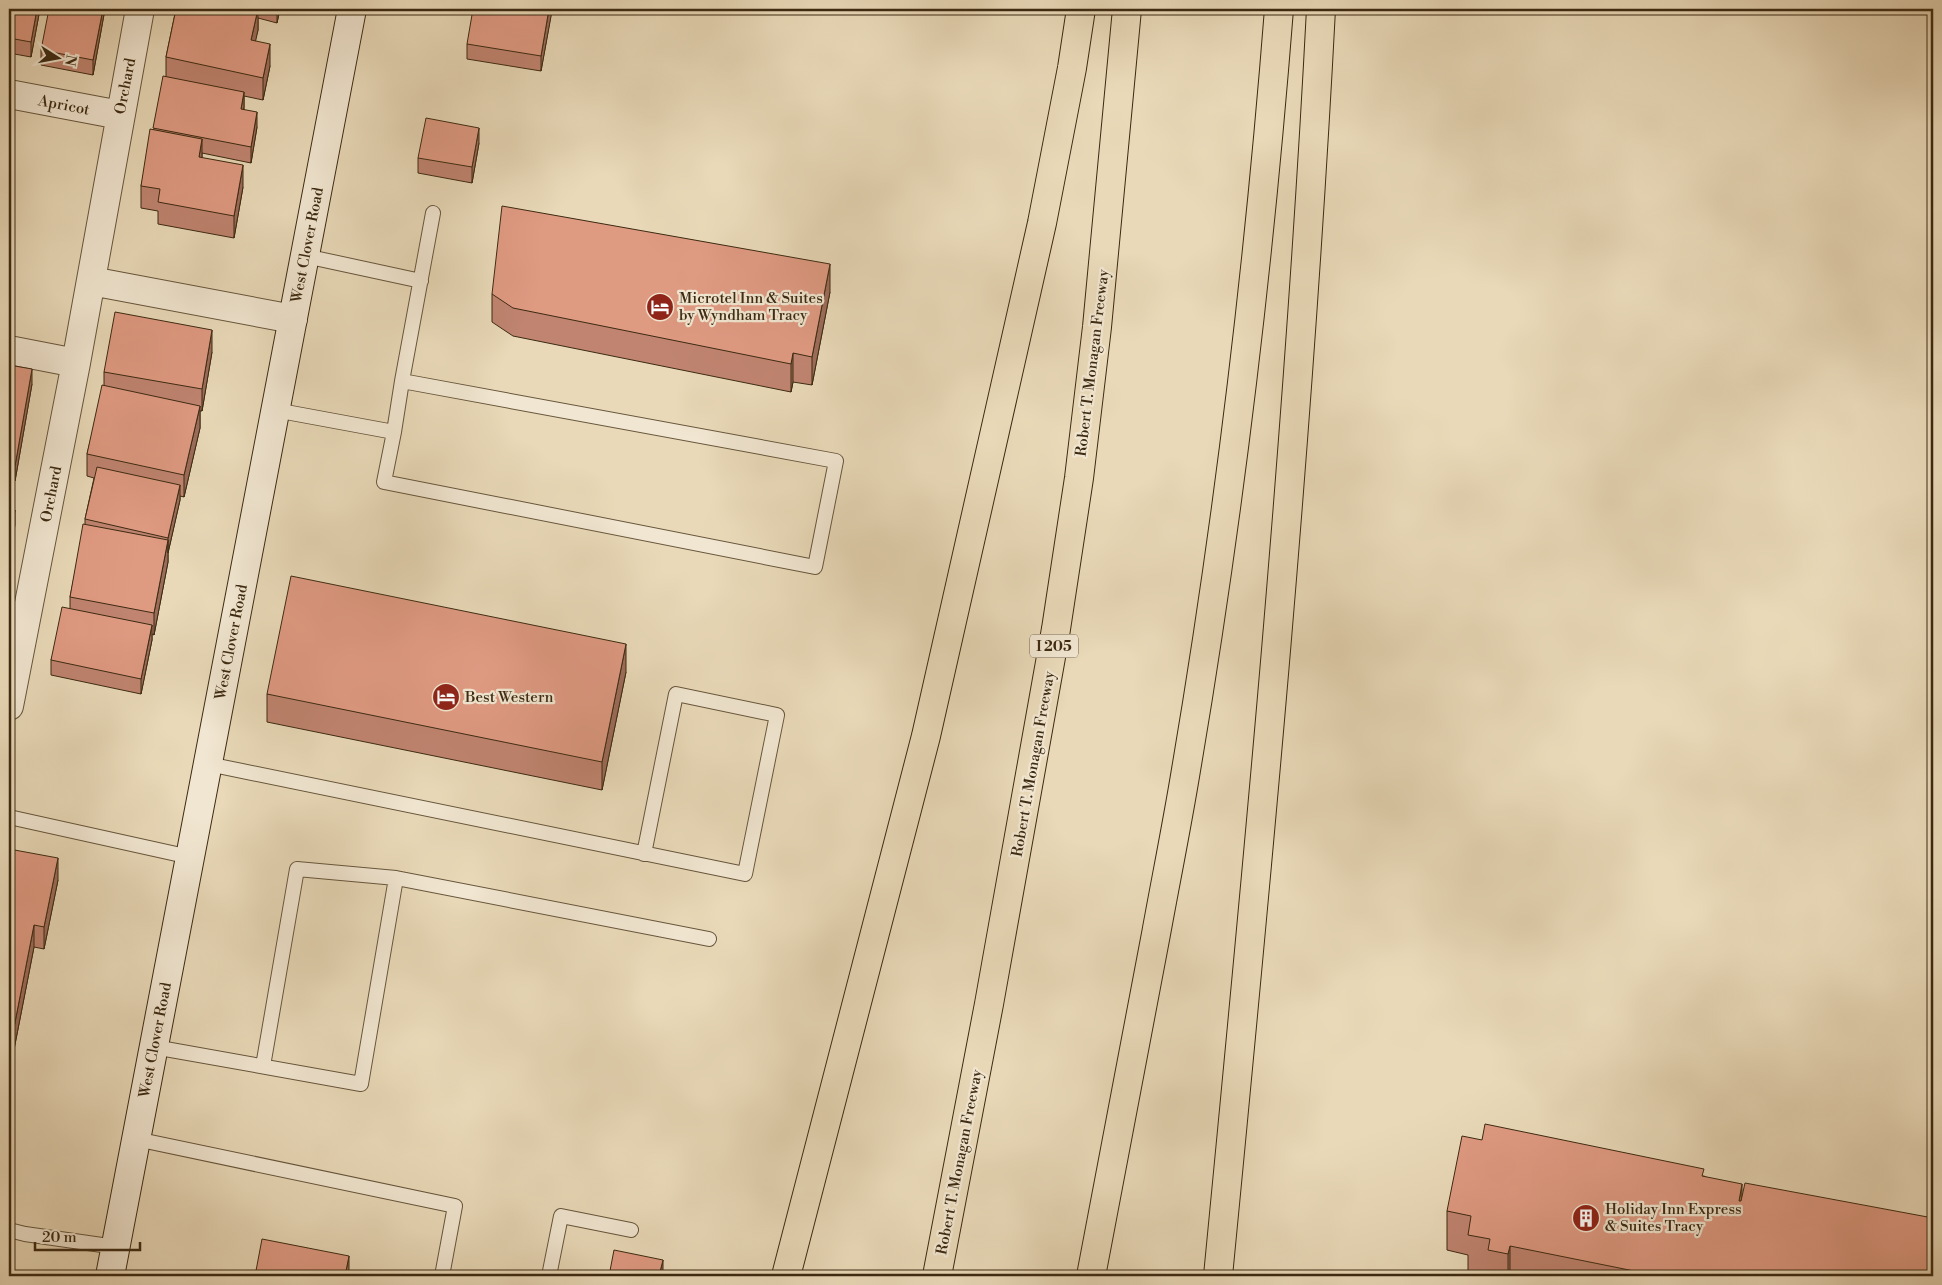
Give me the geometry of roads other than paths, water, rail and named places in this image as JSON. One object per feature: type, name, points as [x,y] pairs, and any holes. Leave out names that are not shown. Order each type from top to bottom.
[{"type":"highway","points":[[786,1276],[926,736],[1042,223],[1072,68],[1081,9]]},
{"type":"highway","name":"Robert T. Monagan Freeway","points":[[937,1276],[995,975],[1056,629],[1079,478],[1097,326],[1127,9]]},
{"type":"highway","points":[[1091,1276],[1186,771],[1210,619],[1232,468],[1250,315],[1266,164],[1279,9]]},
{"type":"highway","points":[[1218,1276],[1281,598],[1310,214],[1321,9]]},
{"type":"street","name":"Orchard","points":[[9,706],[17,622],[76,363],[140,9]]},
{"type":"street","name":"West Clover Road","points":[[110,1276],[352,9]]},
{"type":"street","name":"Apricot","points":[[9,94],[120,115]]},
{"type":"street","points":[[91,281],[293,319]]},
{"type":"street","points":[[9,350],[76,363]]},
{"type":"lane","points":[[402,381],[836,461],[815,567],[384,482],[394,432],[402,381],[433,213]]},
{"type":"lane","points":[[305,256],[421,281]]},
{"type":"lane","points":[[275,410],[394,432]]},
{"type":"lane","points":[[208,764],[644,854],[746,874],[777,715],[676,694],[644,854]]},
{"type":"lane","points":[[9,817],[190,857]]},
{"type":"lane","points":[[263,1066],[297,869],[396,878],[708,939]]},
{"type":"lane","points":[[154,1047],[361,1084],[396,878]]},
{"type":"lane","points":[[136,1140],[455,1206],[442,1276]]},
{"type":"lane","points":[[549,1276],[561,1216],[631,1230]]},
{"type":"lane","points":[[9,1230],[24,1234],[116,1247]]},
{"type":"place","name":"Microtel Inn & Suites by Wyndham Tracy","points":[[660,307]]},
{"type":"place","name":"Best Western","points":[[446,697]]},
{"type":"place","name":"Holiday Inn Express & Suites Tracy","points":[[1586,1218]]}]
